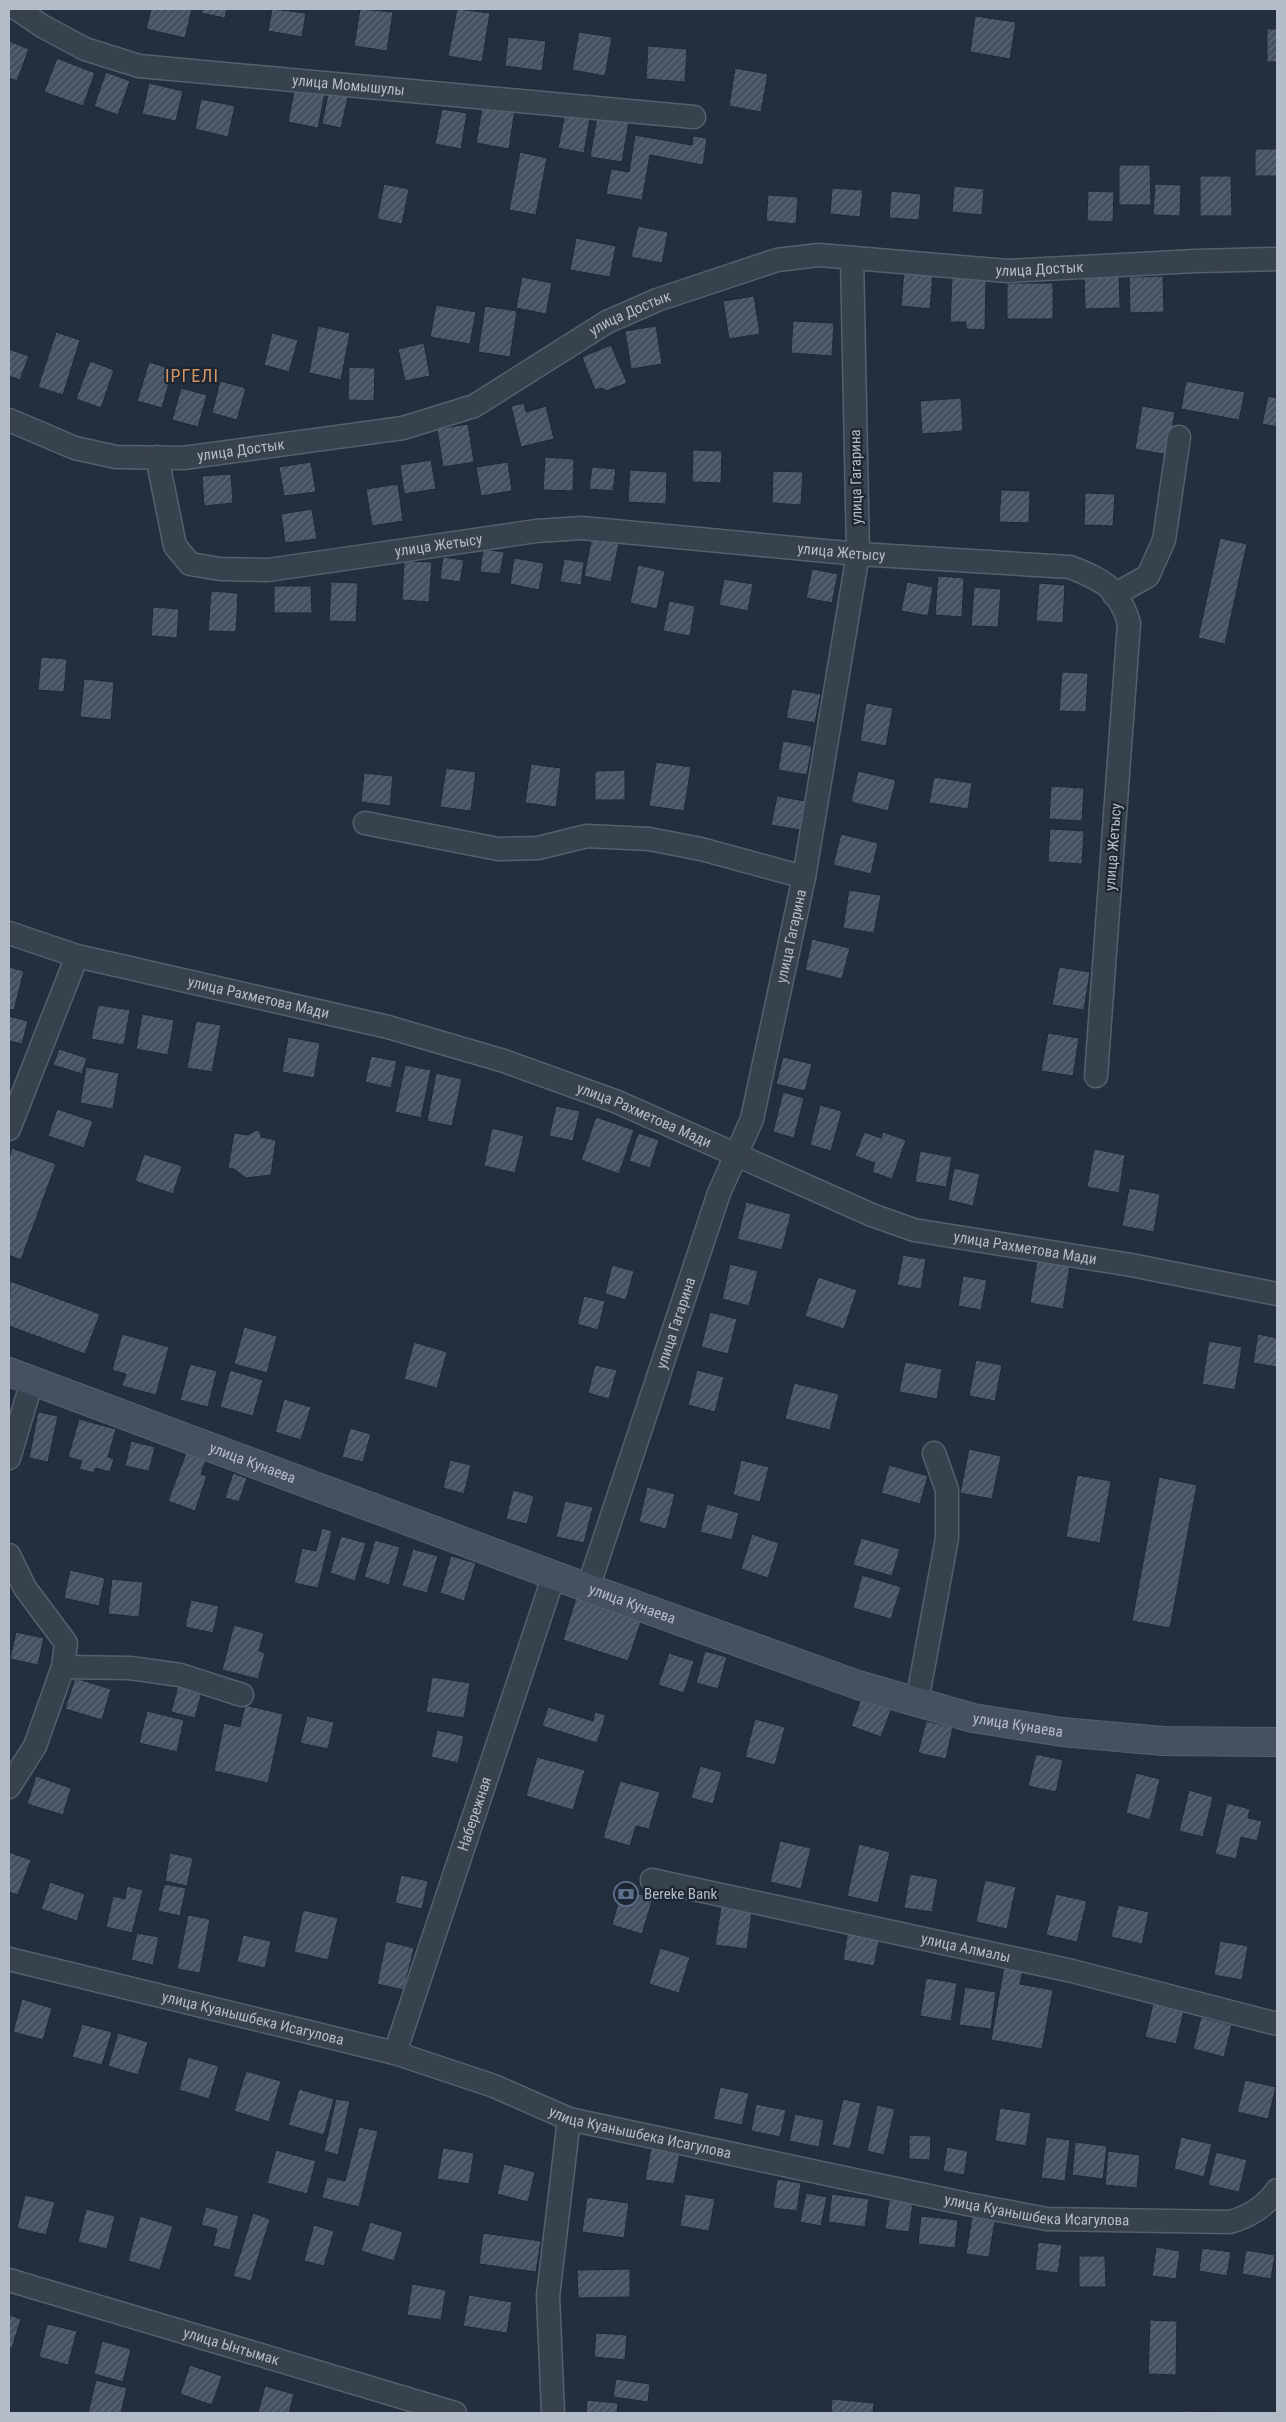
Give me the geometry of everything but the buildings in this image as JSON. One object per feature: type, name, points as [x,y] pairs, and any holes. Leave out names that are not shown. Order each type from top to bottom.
[{"type":"main road","name":"улица Кунаева","points":[[20,1376],[588,1588],[858,1685],[916,1702],[972,1718],[1062,1732],[1163,1741],[1277,1742]]},
{"type":"street","name":"улица Момышулы","points":[[17,9],[42,26],[85,49],[139,66],[694,117]]},
{"type":"street","name":"улица Достык","points":[[9,420],[75,448],[116,457],[183,458],[403,428],[474,406],[607,322],[657,300],[777,260],[819,255],[1008,270],[1277,259]]},
{"type":"street","name":"улица Гагарина","points":[[588,1588],[719,1193],[752,1119],[804,877],[858,554],[852,258]]},
{"type":"street","points":[[1114,594],[1148,576],[1164,540],[1178,438]]},
{"type":"street","name":"улица Жетысу","points":[[157,457],[175,546],[190,564],[220,569],[268,570],[536,531],[582,528],[858,554],[1070,567],[1102,580],[1124,605],[1129,623],[1096,1076]]},
{"type":"street","points":[[365,823],[498,849],[538,848],[587,836],[649,839],[702,849],[804,877]]},
{"type":"street","name":"улица Рахметова Мади","points":[[9,933],[77,956],[388,1027],[504,1061],[615,1101],[872,1215],[914,1230],[1131,1265],[1277,1294]]},
{"type":"street","points":[[9,1129],[77,956]]},
{"type":"street","points":[[9,1458],[20,1376]]},
{"type":"street","points":[[916,1702],[947,1538],[947,1490],[934,1453]]},
{"type":"street","points":[[9,1555],[24,1588],[66,1642],[64,1667],[35,1746],[9,1787]]},
{"type":"street","name":"Набережная","points":[[395,2053],[554,1575]]},
{"type":"street","points":[[64,1667],[130,1668],[180,1675],[242,1695]]},
{"type":"street","name":"улица Алмалы","points":[[652,1880],[1072,1971],[1277,2024]]},
{"type":"street","name":"улица Куанышбека Исагулова","points":[[9,1959],[395,2053],[494,2086],[569,2119],[967,2204],[1047,2219],[1230,2222],[1246,2218],[1273,2196],[1277,2190]]},
{"type":"street","points":[[553,2413],[548,2296],[569,2119]]},
{"type":"street","name":"улица Ынтымак","points":[[9,2280],[455,2413]]},
{"type":"place","name":"Bereke Bank","points":[[626,1894]]},
{"type":"district","name":"ІРГЕЛІ","points":[[192,375]]}]
